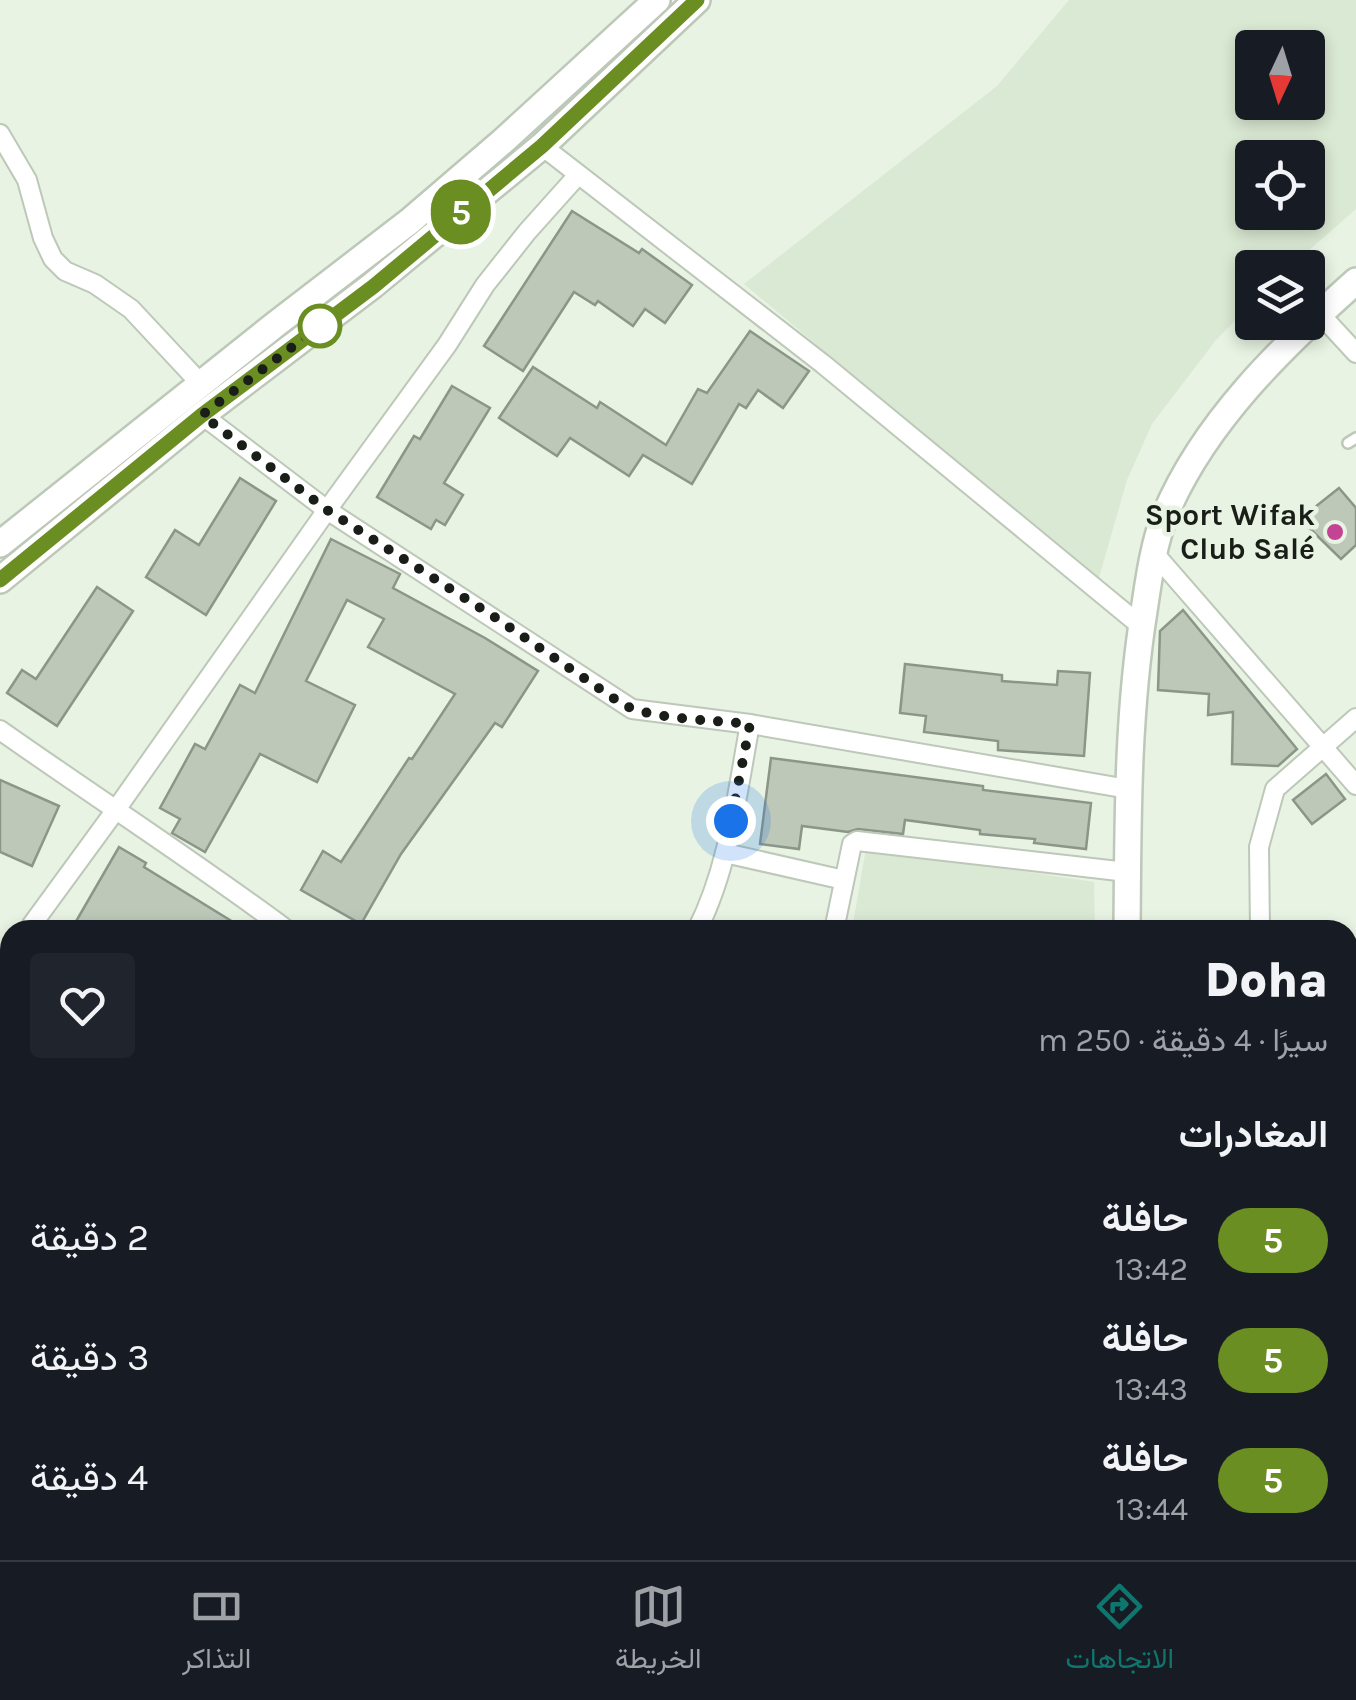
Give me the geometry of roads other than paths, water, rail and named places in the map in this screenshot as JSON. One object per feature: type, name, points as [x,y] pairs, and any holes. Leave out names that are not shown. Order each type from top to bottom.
[{"type":"street","points":[[0,544],[410,221],[658,0]]},
{"type":"street","points":[[0,580],[202,415],[374,286],[542,146],[697,0]]},
{"type":"street","points":[[0,134],[27,180],[53,259],[65,271],[95,284],[131,309],[201,384]]},
{"type":"street","points":[[542,146],[823,364],[1142,626]]},
{"type":"street","points":[[35,920],[448,344],[495,272],[578,176]]},
{"type":"street","points":[[1325,309],[1356,281]]},
{"type":"street","points":[[1325,319],[1356,353]]},
{"type":"street","points":[[1127,920],[1128,789],[1135,678],[1153,552],[1166,513],[1200,451],[1236,399],[1294,340]]},
{"type":"street","points":[[202,415],[327,510],[632,709],[750,724],[1128,789]]},
{"type":"street","points":[[1153,552],[1356,785]]},
{"type":"street","points":[[1260,920],[1259,847],[1275,788],[1356,718]]},
{"type":"street","points":[[706,920],[725,853],[750,724]]},
{"type":"street","points":[[0,730],[274,920]]},
{"type":"street","points":[[836,920],[852,844],[860,840],[1128,872]]},
{"type":"street","points":[[725,853],[844,880]]},
{"type":"place","name":"Sport Wifak Club Salé","points":[[1335,532]]}]
